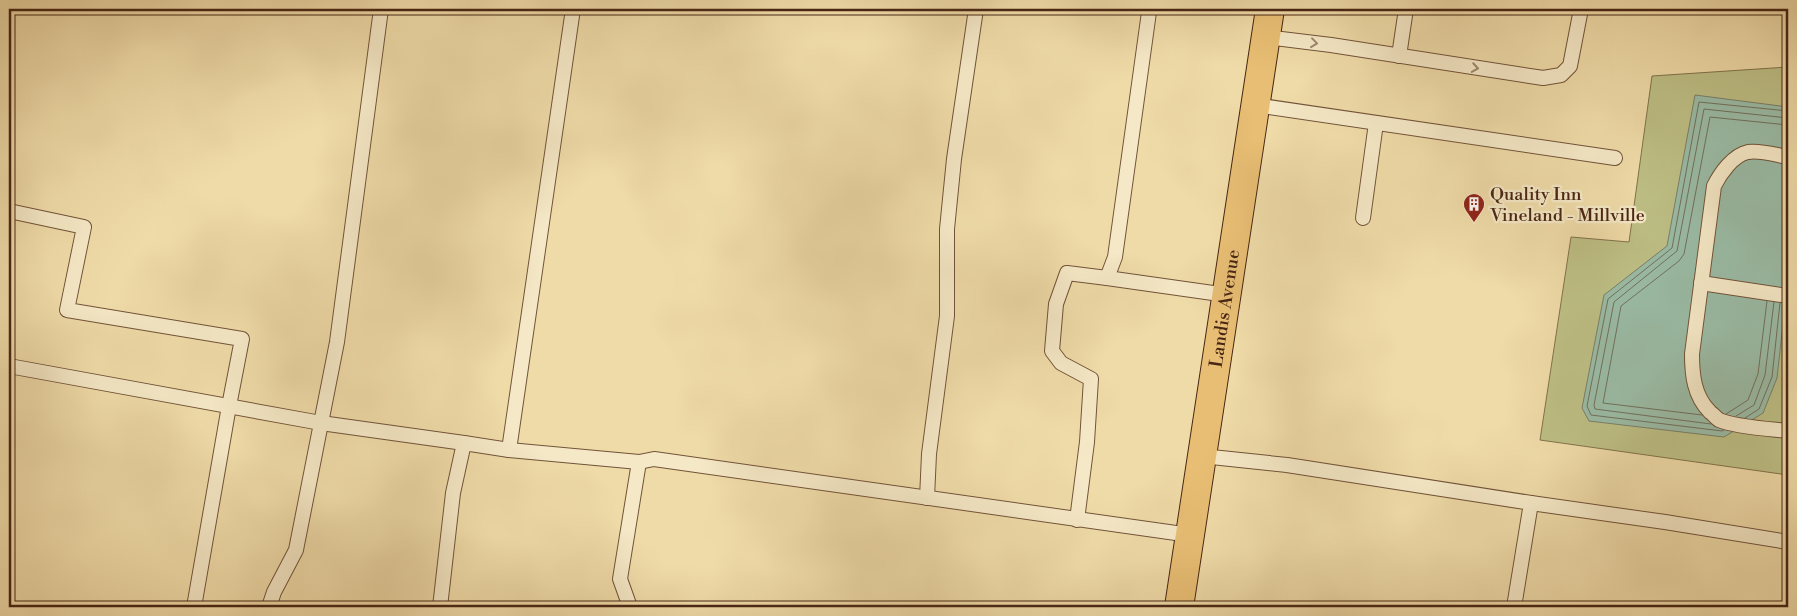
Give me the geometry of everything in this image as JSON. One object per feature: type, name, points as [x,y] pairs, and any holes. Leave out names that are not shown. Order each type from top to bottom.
[{"type":"main road","name":"Landis Avenue","points":[[1179,607],[1270,9]]},
{"type":"lane","points":[[269,607],[274,592],[296,550],[337,342],[381,9]]},
{"type":"lane","points":[[509,450],[574,9]]},
{"type":"lane","points":[[927,498],[929,454],[947,316],[947,230],[950,194],[976,9]]},
{"type":"lane","points":[[1107,278],[1115,257],[1149,12],[1147,9]]},
{"type":"lane","points":[[1399,56],[1406,9]]},
{"type":"lane","points":[[1266,37],[1543,78],[1562,75],[1570,66],[1581,9]]},
{"type":"lane","points":[[1256,105],[1615,158]]},
{"type":"lane","points":[[1364,218],[1376,122]]},
{"type":"lane","points":[[1788,157],[1747,152],[1731,162],[1720,174],[1714,186],[1692,354],[1692,374],[1696,391],[1706,408],[1718,419],[1749,426],[1788,431]]},
{"type":"lane","points":[[9,211],[84,227],[67,310],[242,339],[194,607]]},
{"type":"lane","points":[[1077,520],[1087,442],[1091,379],[1061,363],[1052,351],[1056,304],[1067,272],[1227,295]]},
{"type":"lane","points":[[1701,284],[1788,296]]},
{"type":"lane","points":[[9,366],[321,422],[509,450],[639,462],[654,459],[1190,535]]},
{"type":"lane","points":[[440,607],[453,493],[464,443]]},
{"type":"lane","points":[[1202,456],[1287,465],[1788,542]]},
{"type":"lane","points":[[630,607],[620,579],[639,462]]},
{"type":"lane","points":[[1514,607],[1531,503]]},
{"type":"green space","points":[[1788,67],[1788,475],[1540,440],[1571,237],[1629,242],[1652,76]]},
{"type":"water","points":[[1695,95],[1788,107],[1788,278],[1777,378],[1763,413],[1724,437],[1589,421],[1582,408],[1604,295],[1667,246]]},
{"type":"place","name":"Quality Inn Vineland - Millville","points":[[1474,223]]}]
